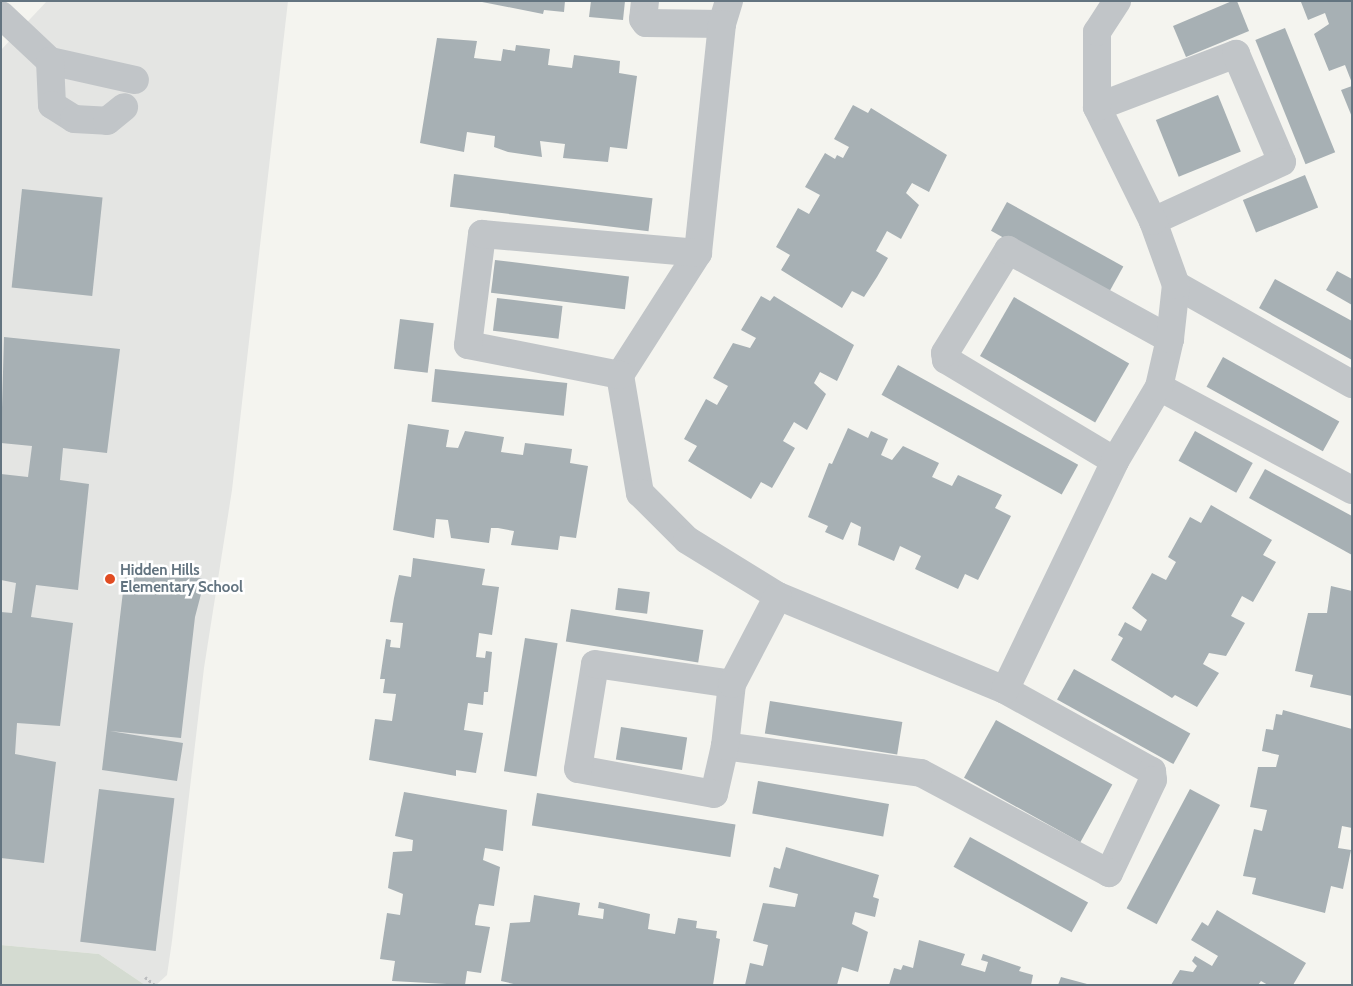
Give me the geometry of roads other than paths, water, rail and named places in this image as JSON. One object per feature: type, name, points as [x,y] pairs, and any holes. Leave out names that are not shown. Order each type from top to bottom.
[{"type":"lane","points":[[645,1],[643,19],[646,23],[726,13],[698,253],[620,375],[640,494],[687,540],[778,596],[1005,690],[1152,771],[1153,780],[1108,873],[921,774],[725,746]]},
{"type":"lane","points":[[1005,690],[1115,461],[1159,387],[1170,340],[1176,285],[1153,221],[1097,108],[1097,32],[1117,1]]},
{"type":"lane","points":[[1,15],[50,61],[135,80]]},
{"type":"lane","points":[[1097,108],[1236,54],[1282,162],[1153,221]]},
{"type":"lane","points":[[50,61],[52,105],[74,120],[107,121],[124,108]]},
{"type":"lane","points":[[620,375],[468,345],[482,234],[698,253]]},
{"type":"lane","points":[[1115,461],[946,360],[945,353],[1008,250],[1170,340]]},
{"type":"lane","points":[[1176,285],[1352,384]]},
{"type":"lane","points":[[1159,387],[1352,490]]},
{"type":"lane","points":[[732,684],[595,664],[578,769],[714,794],[725,746],[732,684],[778,596]]},
{"type":"place","name":"Hidden Hills Elementary School","points":[[110,579]]}]
